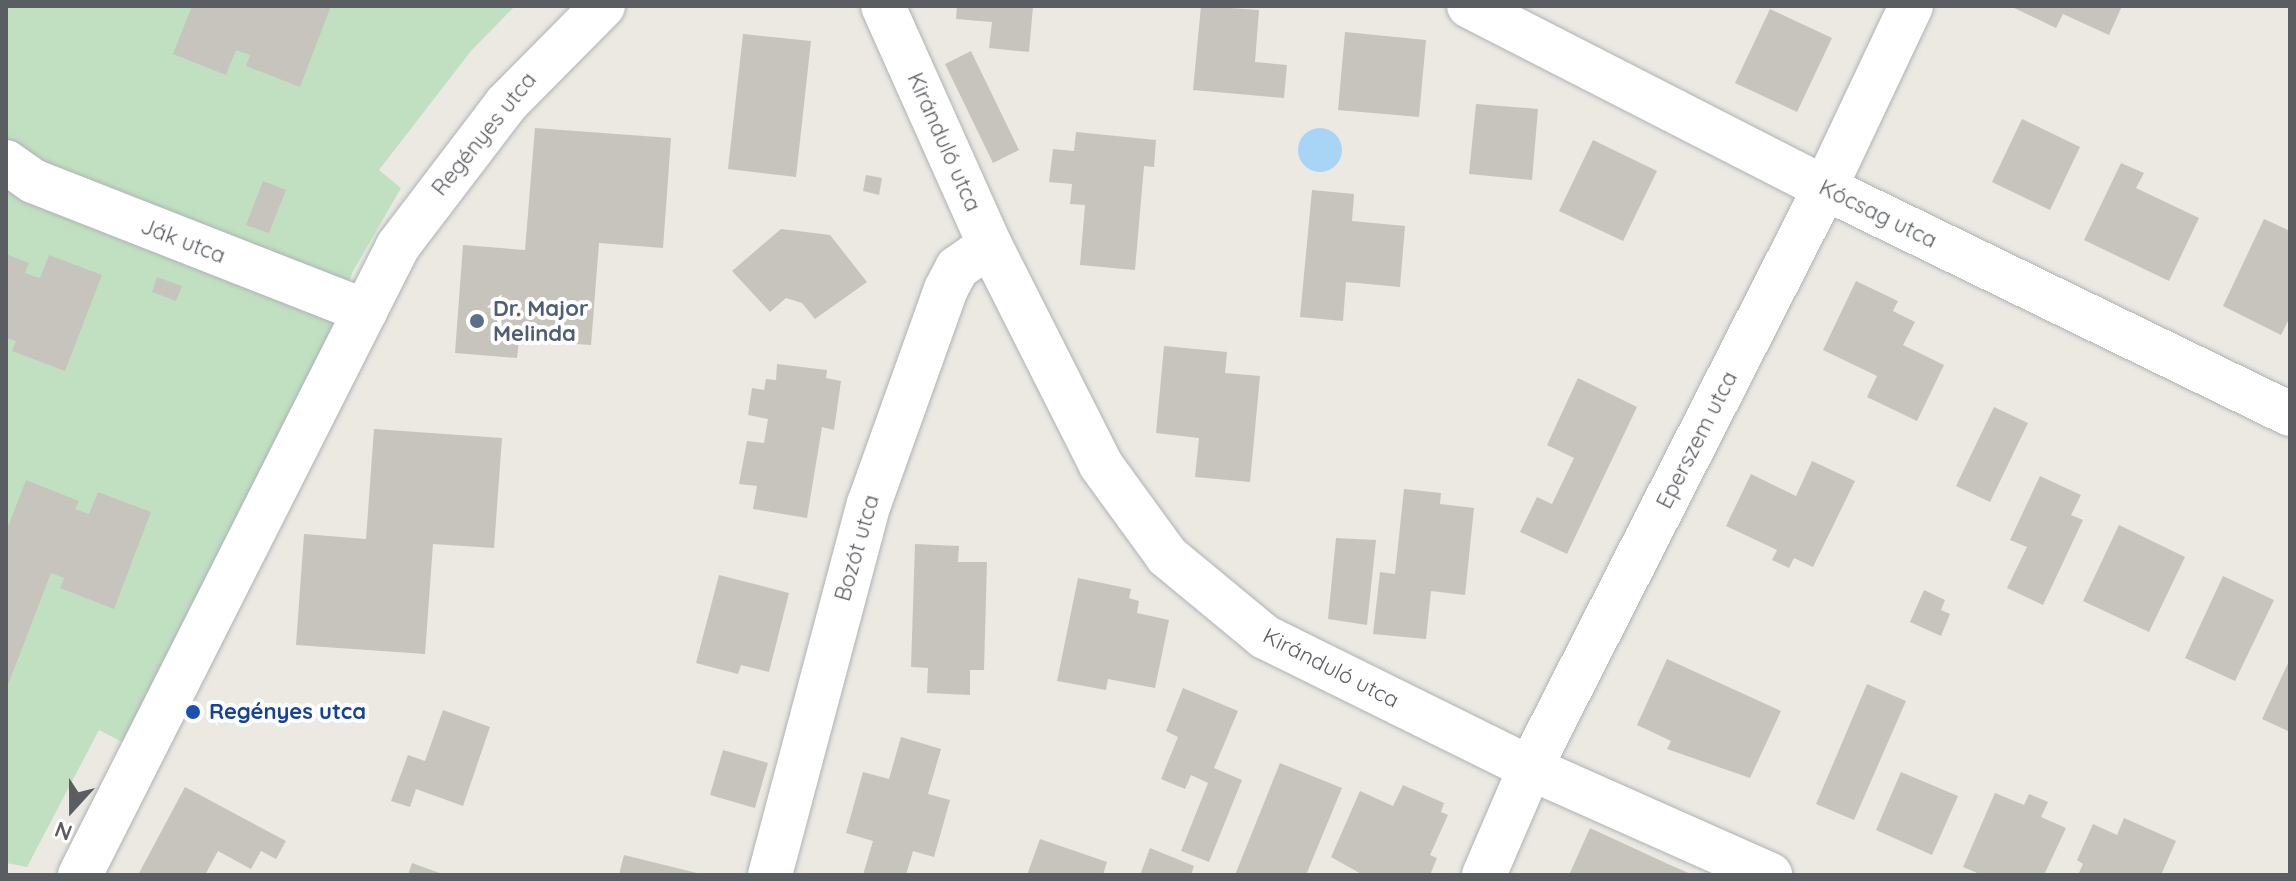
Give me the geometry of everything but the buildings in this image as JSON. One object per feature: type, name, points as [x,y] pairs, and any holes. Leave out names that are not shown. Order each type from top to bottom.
[{"type":"street","name":"Regényes utca","points":[[80,875],[398,246],[472,145],[542,64],[603,6]]},
{"type":"street","name":"Kiránduló utca","points":[[883,6],[990,245],[1101,465],[1167,556],[1265,637],[1530,768],[1770,875]]},
{"type":"street","name":"Kócsag utca","points":[[1469,6],[1825,188],[2290,414]]},
{"type":"street","name":"Eperszem utca","points":[[1484,875],[1530,768],[1825,188],[1911,6]]},
{"type":"street","name":"Ják utca","points":[[6,162],[43,186],[365,311]]},
{"type":"street","name":"Bozót utca","points":[[770,875],[869,504],[946,289],[957,268],[990,245]]},
{"type":"green space","points":[[6,6],[515,6],[471,51],[379,170],[401,188],[352,273],[335,329],[126,744],[99,730],[27,867],[6,863]]},
{"type":"water","points":[[1320,128],[1336,134],[1342,150],[1336,166],[1320,172],[1304,166],[1298,150],[1304,134]]},
{"type":"place","name":"Dr. Major Melinda","points":[[477,321]]},
{"type":"place","name":"Regényes utca","points":[[193,712]]}]
